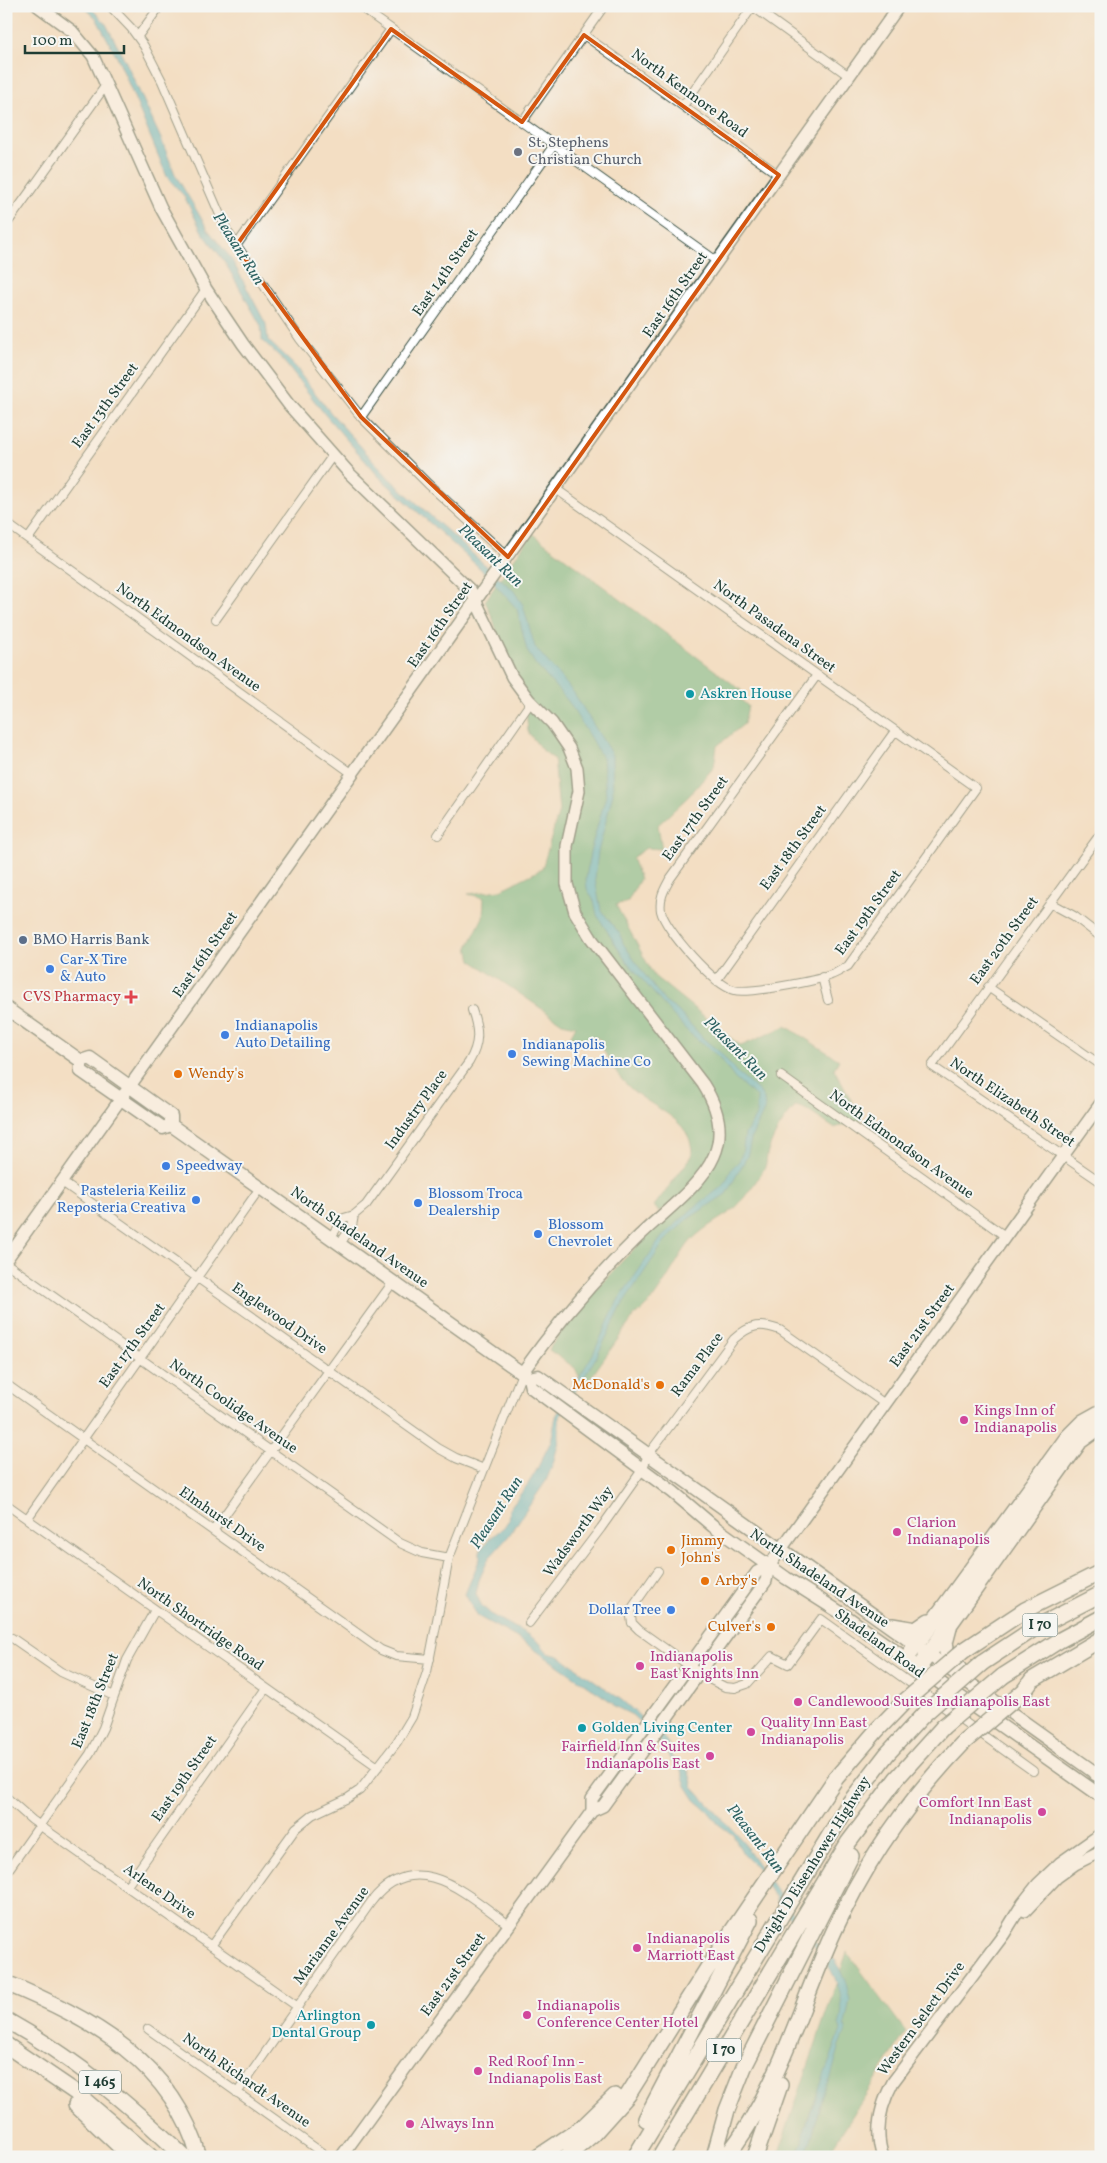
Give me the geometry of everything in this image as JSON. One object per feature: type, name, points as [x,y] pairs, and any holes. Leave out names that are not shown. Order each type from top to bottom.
[{"type":"highway","points":[[912,1664],[916,1645],[1068,1436],[1083,1422],[1101,1412]]},
{"type":"highway","points":[[912,1664],[928,1654],[1080,1441],[1101,1426]]},
{"type":"highway","points":[[625,2157],[654,2106],[756,1900],[769,1877],[836,1778],[904,1702],[963,1651],[1025,1610],[1058,1584],[1101,1562]]},
{"type":"highway","points":[[1025,1610],[1101,1572]]},
{"type":"highway","name":"Dwight D Eisenhower Highway","points":[[635,2157],[798,1886],[864,1783],[887,1754],[924,1714],[982,1663],[1046,1621],[1101,1594]]},
{"type":"highway","points":[[892,1626],[916,1630],[938,1613]]},
{"type":"highway","name":"Dwight D Eisenhower Highway","points":[[660,2157],[788,1943],[816,1911],[876,1806],[915,1757],[943,1727],[1002,1676],[1060,1640],[1101,1618]]},
{"type":"highway","points":[[950,1624],[945,1643],[947,1652],[967,1681]]},
{"type":"highway","points":[[1024,1691],[1032,1680],[1066,1658],[1101,1639]]},
{"type":"highway","points":[[726,2157],[746,2130],[765,2098],[832,1934],[856,1886],[880,1845],[923,1786],[964,1742],[1024,1691],[1101,1651]]},
{"type":"highway","points":[[566,2157],[593,2134],[621,2104],[640,2078],[714,1958],[756,1900]]},
{"type":"highway","points":[[714,2157],[719,2137],[744,2067],[799,1958],[816,1911]]},
{"type":"highway","points":[[755,2157],[799,2034],[813,1982]]},
{"type":"highway","points":[[6,1983],[63,2010],[121,2044],[156,2076],[182,2113],[198,2157]]},
{"type":"highway","name":"I 465","points":[[6,2020],[76,2064],[133,2108],[184,2157]]},
{"type":"highway","points":[[538,2157],[573,2135],[601,2111],[665,2035]]},
{"type":"highway","name":"I 465","points":[[6,2045],[76,2092],[151,2157]]},
{"type":"highway","points":[[6,2053],[74,2102],[131,2157]]},
{"type":"highway","points":[[133,2108],[170,2132],[198,2157]]},
{"type":"main road","name":"North Shadeland Avenue","points":[[6,1008],[81,1061]]},
{"type":"main road","name":"North Shadeland Avenue","points":[[81,1061],[90,1058],[131,1087],[171,1116],[171,1125]]},
{"type":"main road","name":"North Shadeland Avenue","points":[[81,1061],[81,1071],[163,1128],[171,1125]]},
{"type":"main road","name":"North Shadeland Avenue","points":[[171,1125],[525,1375],[538,1376],[1099,1775]]},
{"type":"main road","name":"North Shadeland Avenue","points":[[525,1375],[530,1387],[673,1492],[713,1526],[769,1566],[841,1613],[1101,1796]]},
{"type":"street","points":[[38,6],[78,37],[93,56],[154,194],[206,289],[269,380],[333,455],[392,515],[460,578],[476,600],[507,669],[531,702],[552,723],[563,738],[577,768],[578,799],[569,837],[566,864],[567,888],[575,912],[591,938],[708,1092],[716,1112],[719,1129],[716,1150],[705,1172],[631,1243],[597,1280],[547,1339],[525,1375],[484,1469],[450,1558],[430,1659],[412,1717],[366,1783],[355,1793],[312,1815],[298,1826],[211,1946]]},
{"type":"street","points":[[110,6],[138,36],[162,81],[227,231],[296,333],[361,417],[504,562]]},
{"type":"street","points":[[138,36],[160,6]]},
{"type":"street","points":[[359,6],[718,262]]},
{"type":"street","points":[[522,122],[604,6]]},
{"type":"street","points":[[683,106],[752,6],[850,76]]},
{"type":"street","name":"East 16th Street","points":[[6,1262],[899,6]]},
{"type":"street","points":[[236,246],[390,28]]},
{"type":"street","name":"North Kenmore Road","points":[[584,35],[779,175]]},
{"type":"street","points":[[6,224],[106,85]]},
{"type":"street","name":"East 14th Street","points":[[361,417],[554,145]]},
{"type":"street","name":"East 13th Street","points":[[28,539],[206,289]]},
{"type":"street","points":[[216,619],[333,455]]},
{"type":"street","name":"North Pasadena Street","points":[[556,489],[976,788]]},
{"type":"street","name":"North Edmondson Avenue","points":[[6,523],[353,774]]},
{"type":"street","name":"East 17th Street","points":[[716,982],[665,924],[661,908],[662,893],[670,879],[816,675]]},
{"type":"street","points":[[438,834],[531,702]]},
{"type":"street","name":"East 18th Street","points":[[716,982],[895,731]]},
{"type":"street","points":[[976,788],[985,787]]},
{"type":"street","name":"East 19th Street","points":[[716,982],[729,989],[744,992],[822,977],[840,971],[850,964],[976,788]]},
{"type":"street","name":"East 20th Street","points":[[932,1066],[1101,833]]},
{"type":"street","points":[[1050,903],[1074,916],[1101,937]]},
{"type":"street","points":[[822,977],[828,1000]]},
{"type":"street","points":[[988,987],[1101,1065]]},
{"type":"street","name":"Industry Place","points":[[335,1241],[352,1226],[354,1215],[366,1205],[474,1054],[478,1038],[478,1028],[472,1010]]},
{"type":"street","name":"North Elizabeth Street","points":[[932,1066],[1101,1182]]},
{"type":"street","name":"North Edmondson Avenue","points":[[781,1076],[1006,1236]]},
{"type":"street","name":"East 21st Street","points":[[592,1811],[592,1799],[653,1716],[694,1670],[766,1581],[769,1566],[1101,1104]]},
{"type":"street","name":"Englewood Drive","points":[[62,1182],[442,1450],[456,1458],[484,1469]]},
{"type":"street","name":"East 17th Street","points":[[27,1519],[198,1279],[260,1188]]},
{"type":"street","name":"North Coolidge Avenue","points":[[6,1262],[400,1543],[422,1553],[450,1558]]},
{"type":"street","points":[[213,1530],[393,1282]]},
{"type":"street","name":"Rama Place","points":[[648,1455],[734,1339],[750,1328],[765,1325],[780,1330],[885,1404]]},
{"type":"street","name":"Elmhurst Drive","points":[[6,1384],[381,1650],[396,1656],[430,1659]]},
{"type":"street","name":"Wadsworth Way","points":[[530,1623],[642,1470],[648,1455]]},
{"type":"street","name":"North Shortridge Road","points":[[6,1504],[378,1767]]},
{"type":"street","points":[[658,1571],[631,1608],[631,1620],[639,1630],[694,1670]]},
{"type":"street","name":"East 18th Street","points":[[6,1873],[90,1754],[102,1728],[129,1656],[155,1610]]},
{"type":"street","name":"Shadeland Road","points":[[694,1670],[725,1687],[735,1688],[747,1684],[772,1656],[788,1664],[821,1619],[1033,1772]]},
{"type":"street","points":[[12,1638],[61,1672],[114,1696]]},
{"type":"street","name":"East 21st Street","points":[[341,2157],[592,1811],[603,1806],[662,1725],[694,1670]]},
{"type":"street","name":"East 19th Street","points":[[126,1886],[266,1688]]},
{"type":"street","name":"Arlene Drive","points":[[6,1797],[41,1825],[298,2007]]},
{"type":"street","name":"Western Select Drive","points":[[883,2157],[879,2138],[879,2120],[882,2105],[890,2088],[1004,1934],[1023,1903],[1046,1874],[1101,1834]]},
{"type":"street","name":"Western Select Drive","points":[[1004,1934],[1057,1877],[1075,1864],[1101,1851]]},
{"type":"street","name":"Marianne Avenue","points":[[237,2093],[377,1895],[397,1880],[418,1875],[442,1879],[510,1925]]},
{"type":"street","name":"North Richardt Avenue","points":[[148,2028],[328,2157]]},
{"type":"highlighted area","points":[[391,29],[522,122],[584,35],[779,175],[508,557],[361,417],[236,246]]},
{"type":"green space","points":[[532,533],[741,690],[740,699],[748,706],[744,724],[717,746],[714,767],[689,796],[658,825],[662,849],[646,848],[632,858],[640,879],[628,901],[616,905],[654,976],[741,1046],[786,1026],[839,1060],[834,1069],[862,1120],[834,1128],[805,1109],[796,1106],[776,1133],[767,1154],[765,1167],[745,1196],[733,1210],[694,1237],[650,1303],[635,1315],[584,1387],[575,1368],[549,1350],[565,1327],[595,1291],[676,1207],[658,1211],[654,1206],[692,1156],[691,1143],[686,1132],[678,1122],[636,1093],[624,1082],[607,1057],[601,1040],[593,1036],[586,1039],[570,1037],[576,1026],[562,1023],[471,960],[468,947],[483,917],[484,898],[468,894],[500,890],[542,869],[559,811],[554,759],[541,749],[528,732],[524,688],[500,642],[485,601]]},
{"type":"green space","points":[[847,1952],[906,2032],[826,2157],[777,2157]]},
{"type":"water","name":"Pleasant Run","points":[[83,6],[89,6],[105,22],[126,62],[175,174],[209,231],[231,258],[266,324],[268,340],[297,368],[331,413],[389,478],[514,591],[523,605],[535,647],[574,693],[612,755],[613,794],[598,852],[595,879],[601,910],[620,934],[623,943],[665,1002],[677,1010],[705,1040],[721,1053],[738,1074],[760,1092],[764,1099],[765,1109],[752,1136],[747,1157],[726,1194],[688,1219],[665,1241],[624,1302],[597,1356],[559,1418],[559,1441],[546,1481],[508,1537],[489,1558],[479,1580],[476,1594],[482,1606],[491,1614],[527,1634],[540,1643],[548,1653],[559,1656],[570,1663],[623,1701],[664,1738],[672,1749],[673,1759],[678,1759],[689,1772],[693,1787],[742,1840],[779,1894],[816,1942],[836,1961],[846,1983],[850,2000],[845,2024],[847,2029],[840,2045],[831,2077],[822,2095],[811,2141],[804,2157],[796,2157],[803,2142],[810,2113],[841,2030],[839,2025],[842,2008],[839,1990],[833,1974],[812,1943],[776,1902],[776,1898],[757,1873],[758,1869],[743,1854],[733,1835],[718,1824],[708,1811],[695,1800],[686,1786],[680,1768],[675,1762],[671,1761],[667,1753],[660,1752],[662,1744],[632,1715],[614,1706],[613,1703],[519,1639],[477,1616],[465,1594],[480,1558],[480,1551],[488,1540],[504,1527],[508,1521],[509,1509],[536,1471],[551,1441],[556,1416],[593,1354],[618,1300],[661,1238],[692,1209],[724,1185],[732,1168],[739,1161],[745,1134],[756,1116],[757,1097],[735,1079],[719,1057],[688,1032],[662,1003],[624,958],[597,915],[594,901],[587,889],[586,879],[590,852],[606,796],[603,759],[568,701],[536,665],[527,651],[517,609],[486,574],[379,477],[326,416],[281,358],[262,340],[261,326],[224,261],[202,232],[184,196],[167,177],[119,61],[96,18]]},
{"type":"place","name":"St. Stephens Christian Church","points":[[518,152]]},
{"type":"place","name":"Askren House","points":[[690,694]]},
{"type":"place","name":"BMO Harris Bank","points":[[23,940]]},
{"type":"place","name":"Car-X Tire & Auto","points":[[50,969]]},
{"type":"place","name":"CVS Pharmacy","points":[[131,997]]},
{"type":"place","name":"Indianapolis Auto Detailing","points":[[225,1035]]},
{"type":"place","name":"Indianapolis Sewing Machine Co","points":[[512,1054]]},
{"type":"place","name":"Wendy's","points":[[178,1074]]},
{"type":"place","name":"Speedway","points":[[166,1166]]},
{"type":"place","name":"Pasteleria Keiliz Reposteria Creativa","points":[[196,1200]]},
{"type":"place","name":"Blossom Troca Dealership","points":[[418,1203]]},
{"type":"place","name":"Blossom Chevrolet","points":[[538,1234]]},
{"type":"place","name":"McDonald's","points":[[660,1385]]},
{"type":"place","name":"Kings Inn of Indianapolis","points":[[964,1420]]},
{"type":"place","name":"Clarion Indianapolis","points":[[897,1532]]},
{"type":"place","name":"Jimmy John's","points":[[671,1550]]},
{"type":"place","name":"Arby's","points":[[705,1581]]},
{"type":"place","name":"Dollar Tree","points":[[671,1610]]},
{"type":"place","name":"Culver's","points":[[771,1627]]},
{"type":"place","name":"Indianapolis East Knights Inn","points":[[640,1666]]},
{"type":"place","name":"Candlewood Suites Indianapolis East","points":[[798,1702]]},
{"type":"place","name":"Golden Living Center","points":[[582,1728]]},
{"type":"place","name":"Quality Inn East Indianapolis","points":[[751,1732]]},
{"type":"place","name":"Fairfield Inn & Suites Indianapolis East","points":[[710,1756]]},
{"type":"place","name":"Comfort Inn East Indianapolis","points":[[1042,1812]]},
{"type":"place","name":"Indianapolis Marriott East","points":[[637,1948]]},
{"type":"place","name":"Indianapolis Conference Center Hotel","points":[[527,2015]]},
{"type":"place","name":"Arlington Dental Group","points":[[371,2025]]},
{"type":"place","name":"Red Roof Inn - Indianapolis East","points":[[478,2071]]},
{"type":"place","name":"Always Inn","points":[[410,2124]]}]
